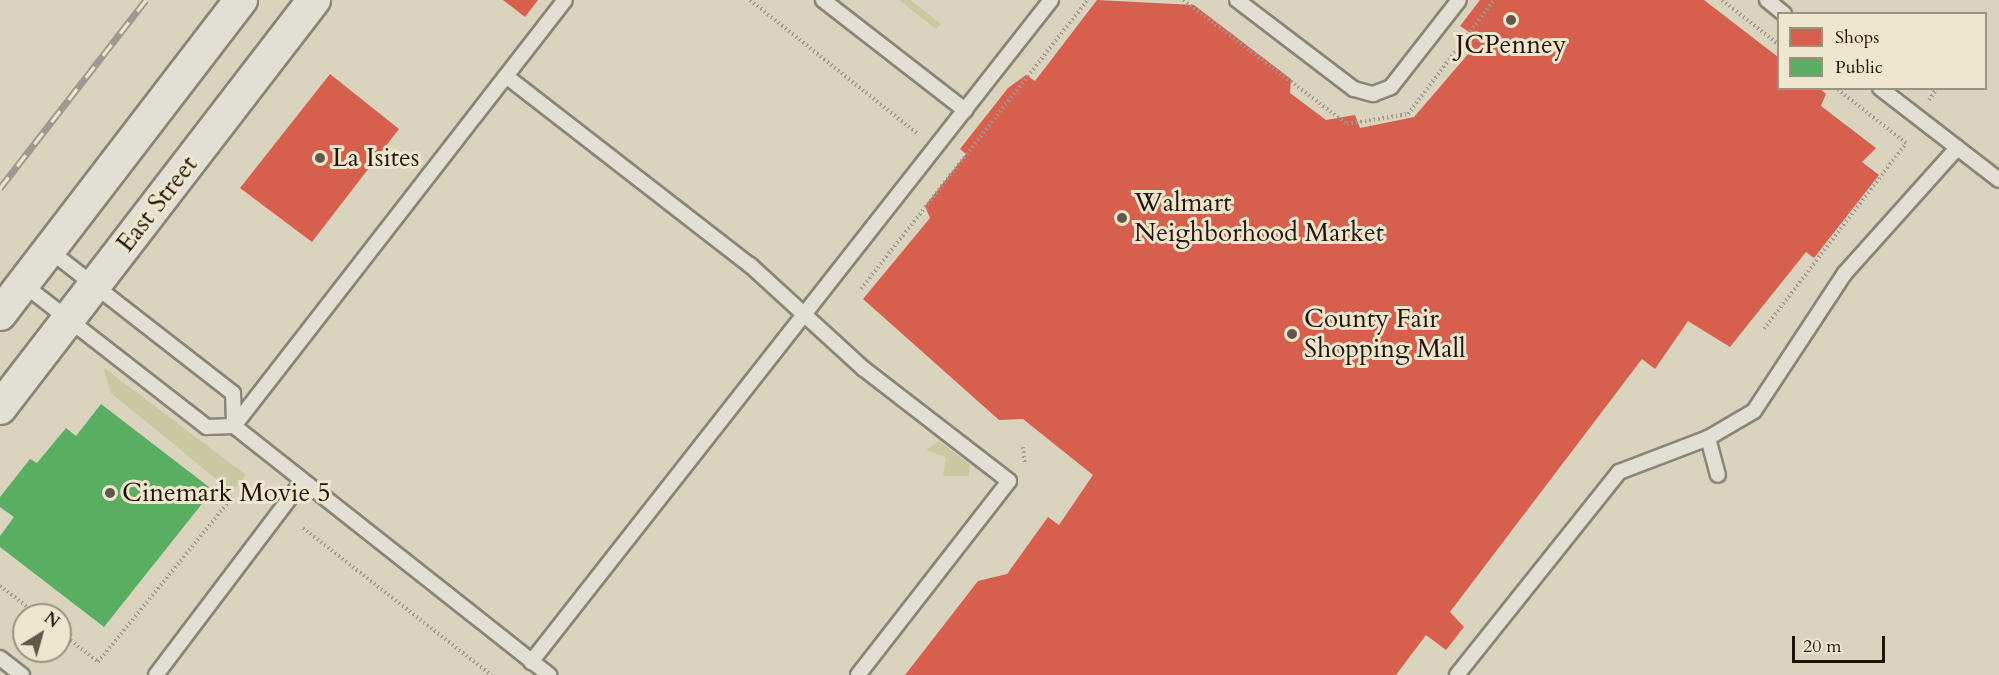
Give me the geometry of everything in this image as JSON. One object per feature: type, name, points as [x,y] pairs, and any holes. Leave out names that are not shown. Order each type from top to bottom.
[{"type":"street","points":[[0,314],[241,0]]},
{"type":"street","name":"East Street","points":[[0,408],[314,0]]},
{"type":"lane","points":[[234,426],[565,0]]},
{"type":"lane","points":[[823,0],[965,110]]},
{"type":"lane","points":[[531,662],[1051,0]]},
{"type":"lane","points":[[1238,0],[1354,89],[1373,94],[1391,87],[1459,0]]},
{"type":"lane","points":[[1767,0],[1782,12]]},
{"type":"lane","points":[[506,76],[805,314],[864,369],[1009,481],[858,675]]},
{"type":"lane","points":[[1883,90],[1999,180]]},
{"type":"lane","points":[[1457,675],[1545,558],[1619,472],[1708,438],[1754,411],[1845,273],[1957,148]]},
{"type":"lane","points":[[49,250],[233,393],[234,426]]},
{"type":"lane","points":[[23,284],[207,427],[234,426],[549,675]]},
{"type":"lane","points":[[1708,438],[1718,475]]},
{"type":"lane","points":[[156,675],[302,482]]},
{"type":"lane","points":[[0,658],[22,675]]},
{"type":"path","points":[[750,0],[936,148]]},
{"type":"path","points":[[861,289],[1088,0]]},
{"type":"path","points":[[1722,0],[1777,42]]},
{"type":"path","points":[[1764,329],[1906,143],[1839,90]]},
{"type":"path","points":[[72,641],[98,662],[234,495]]},
{"type":"path","points":[[303,528],[491,675]]},
{"type":"path","points":[[0,586],[22,603]]},
{"type":"green space","points":[[899,0],[910,0],[941,24],[936,29]]},
{"type":"green space","points":[[103,367],[246,475],[232,492],[111,393]]},
{"type":"green space","points":[[939,441],[970,465],[969,476],[943,476],[946,457],[926,450]]},
{"type":"building: Shops","points":[[503,0],[538,0],[525,17]]},
{"type":"building: Shops","name":"County Fair Shopping Mall","points":[[1097,0],[1194,5],[1291,79],[1290,93],[1326,120],[1355,115],[1360,128],[1414,117],[1469,53],[1463,47],[1472,34],[1460,26],[1480,0],[1704,0],[1777,56],[1777,90],[1821,90],[1826,94],[1821,106],[1876,148],[1862,162],[1879,175],[1814,258],[1806,252],[1730,347],[1688,321],[1655,369],[1642,359],[1450,612],[1464,627],[1446,650],[1426,635],[1396,675],[905,675],[978,581],[1007,574],[1048,517],[1059,525],[1093,475],[1023,419],[999,420],[863,299],[930,218],[925,206],[966,154],[960,149],[1008,88],[1026,75],[1035,81]]},
{"type":"building: Shops","name":"La Isites","points":[[330,74],[399,129],[312,242],[240,188]]},
{"type":"building: Public","points":[[101,404],[213,490],[104,627],[0,547],[0,536],[14,517],[0,507],[0,497],[30,459],[37,463],[66,428],[76,436]]},
{"type":"railway","points":[[0,188],[146,0]]},
{"type":"place","name":"JCPenney","points":[[1511,20]]},
{"type":"place","name":"La Isites","points":[[320,158]]},
{"type":"place","name":"Walmart Neighborhood Market","points":[[1122,218]]},
{"type":"place","name":"County Fair Shopping Mall","points":[[1292,334]]},
{"type":"place","name":"Cinemark Movie 5","points":[[110,493]]}]
